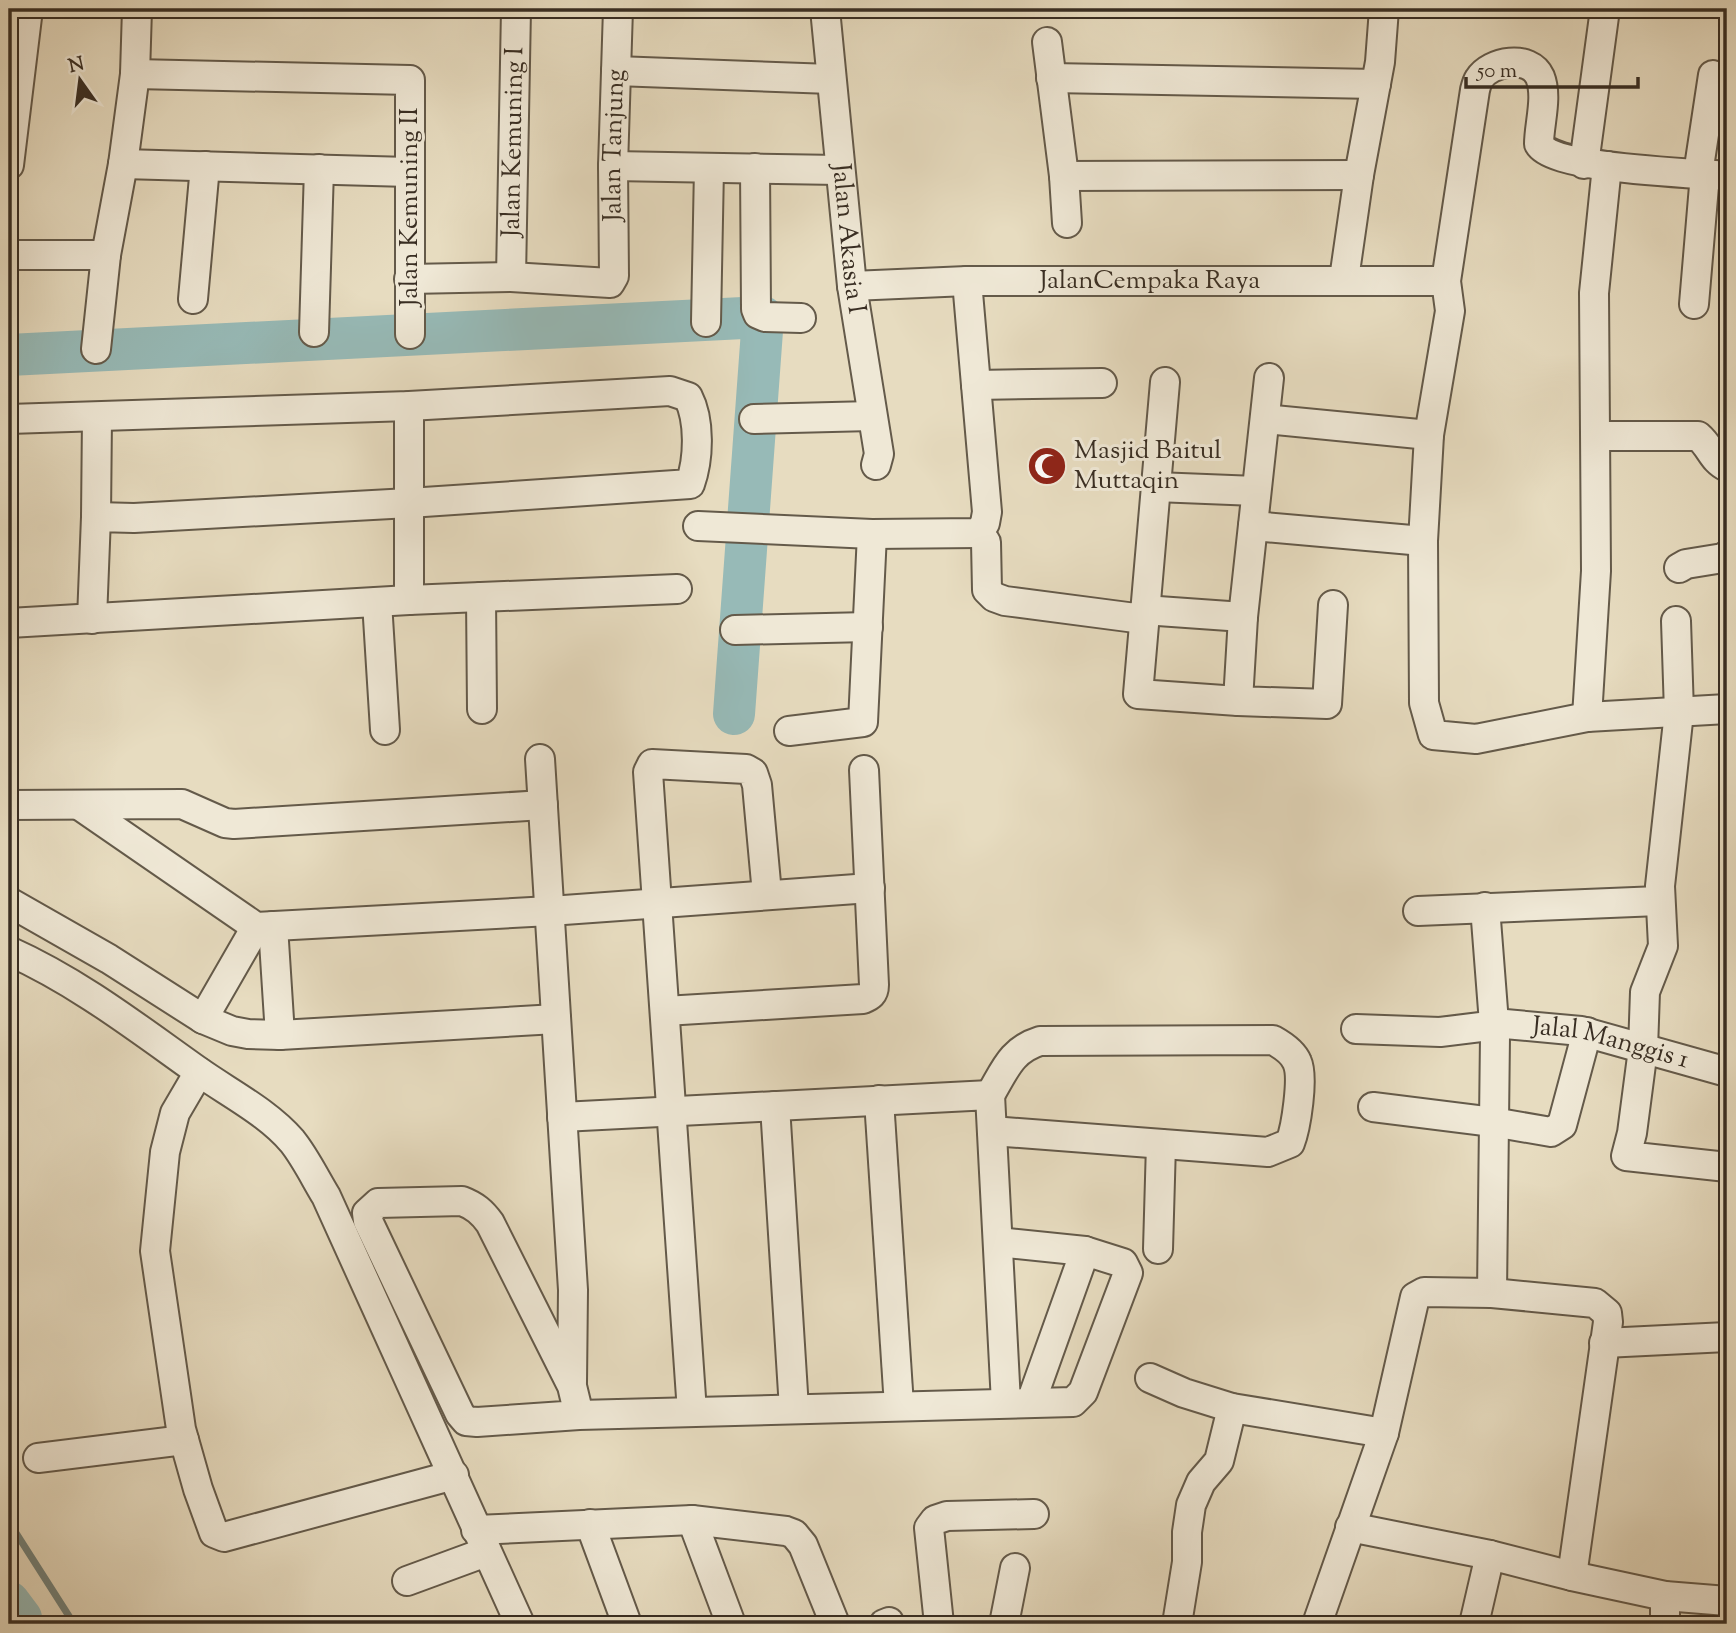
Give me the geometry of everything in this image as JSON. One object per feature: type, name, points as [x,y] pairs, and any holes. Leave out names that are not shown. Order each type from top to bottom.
[{"type":"street","points":[[9,165],[28,9]]},
{"type":"street","points":[[96,349],[106,255],[123,164],[135,74],[137,9]]},
{"type":"street","name":"Jalan Kemuning I","points":[[511,277],[516,9]]},
{"type":"street","name":"Jalan Tanjung","points":[[511,277],[610,283],[614,276],[613,166],[618,9]]},
{"type":"street","name":"Jalan Akasia I","points":[[825,9],[852,286],[879,454],[876,465]]},
{"type":"street","points":[[1344,279],[1376,84],[1384,9]]},
{"type":"street","points":[[1587,717],[1596,571],[1596,165],[1605,9]]},
{"type":"street","points":[[1046,42],[1067,223]]},
{"type":"street","points":[[1710,175],[1596,165],[1540,147],[1542,91],[1540,78],[1534,69],[1519,63],[1504,63],[1479,79],[1475,90],[1446,281],[1450,311],[1429,435],[1423,541],[1424,703],[1433,736],[1476,739],[1587,717],[1727,709]]},
{"type":"street","points":[[616,71],[831,79]]},
{"type":"street","name":"Jalan Kemuning II","points":[[135,74],[410,80],[410,334]]},
{"type":"street","points":[[1694,304],[1710,175],[1713,75]]},
{"type":"street","points":[[1051,78],[1376,84]]},
{"type":"street","points":[[123,164],[409,172]]},
{"type":"street","points":[[193,299],[205,166]]},
{"type":"street","points":[[613,166],[839,170]]},
{"type":"street","points":[[706,322],[709,168]]},
{"type":"street","points":[[755,168],[756,309],[758,314],[765,317],[801,317]]},
{"type":"street","points":[[314,332],[319,169]]},
{"type":"street","points":[[1063,176],[1359,175]]},
{"type":"street","points":[[9,255],[106,255]]},
{"type":"street","points":[[409,279],[511,277]]},
{"type":"street","points":[[967,281],[986,512],[985,523],[979,533]]},
{"type":"street","name":"JalanCempaka Raya","points":[[852,286],[967,281],[1446,281]]},
{"type":"street","points":[[1238,701],[1243,617],[1269,377]]},
{"type":"street","points":[[1166,382],[1138,694],[1327,704],[1333,605]]},
{"type":"street","points":[[976,385],[1102,383]]},
{"type":"street","points":[[9,419],[409,406],[670,391],[688,397],[695,410],[696,452],[690,484],[409,503],[134,518],[96,517]]},
{"type":"street","points":[[409,406],[409,600]]},
{"type":"street","points":[[754,419],[872,416]]},
{"type":"street","points":[[92,619],[97,417]]},
{"type":"street","points":[[1265,419],[1429,435]]},
{"type":"street","points":[[1597,436],[1698,436],[1705,442],[1716,461],[1727,467]]},
{"type":"street","points":[[1156,487],[1256,491]]},
{"type":"street","points":[[698,526],[872,534],[979,533]]},
{"type":"street","points":[[1253,526],[1423,541]]},
{"type":"street","points":[[979,533],[986,542],[988,590],[994,597],[1005,601],[1144,614],[1243,617]]},
{"type":"street","points":[[789,731],[863,722],[872,534]]},
{"type":"street","points":[[1679,569],[1686,564],[1727,555]]},
{"type":"street","points":[[9,623],[409,600],[677,589]]},
{"type":"street","points":[[481,597],[482,709]]},
{"type":"street","points":[[377,602],[385,730]]},
{"type":"street","points":[[1676,621],[1679,712],[1659,901],[1663,946],[1645,992],[1643,1049],[1632,1133],[1626,1156],[1727,1167]]},
{"type":"street","points":[[735,630],[868,627]]},
{"type":"street","points":[[540,759],[573,1290],[572,1386]]},
{"type":"street","points":[[692,1412],[649,767],[657,763],[746,769],[753,773],[757,785],[767,894]]},
{"type":"street","points":[[665,1011],[863,999],[870,996],[874,985],[864,770]]},
{"type":"street","points":[[9,804],[182,804],[225,823],[234,824],[543,805]]},
{"type":"street","points":[[79,804],[264,926],[550,911],[870,888]]},
{"type":"street","points":[[1418,911],[1659,901]]},
{"type":"street","points":[[9,902],[108,959],[203,1019],[232,1031],[280,1035],[556,1019]]},
{"type":"street","points":[[1485,907],[1494,1025],[1492,1293]]},
{"type":"street","points":[[203,1019],[264,926]]},
{"type":"street","points":[[264,926],[280,1035]]},
{"type":"street","points":[[9,951],[43,966],[100,1000],[264,1116],[292,1142],[326,1196],[520,1624]]},
{"type":"street","name":"Jalal Manggis 1","points":[[1356,1030],[1440,1032],[1494,1025],[1543,1027],[1587,1032],[1727,1072]]},
{"type":"street","points":[[1373,1107],[1551,1132],[1557,1130],[1562,1125],[1587,1032]]},
{"type":"street","points":[[992,1131],[1268,1152],[1290,1143],[1296,1129],[1299,1074],[1297,1062],[1285,1047],[1273,1040],[1040,1041],[1025,1046],[1013,1056],[990,1095],[998,1242],[1018,1403]]},
{"type":"street","points":[[199,1072],[175,1113],[165,1152],[155,1251],[184,1440],[214,1533],[223,1537],[454,1475]]},
{"type":"street","points":[[562,1117],[990,1095]]},
{"type":"street","points":[[879,1100],[899,1406]]},
{"type":"street","points":[[775,1106],[794,1409]]},
{"type":"street","points":[[1158,1249],[1161,1144]]},
{"type":"street","points":[[579,1415],[572,1386],[483,1213],[474,1205],[462,1201],[378,1203],[373,1206],[367,1213],[368,1221],[460,1414],[467,1421],[477,1422],[579,1415],[1065,1404],[1079,1399],[1128,1273],[1123,1263],[1085,1251],[998,1242]]},
{"type":"street","points":[[1018,1403],[1085,1251]]},
{"type":"street","points":[[1317,1624],[1384,1433],[1415,1297],[1424,1292],[1492,1293],[1595,1303],[1607,1313],[1608,1322],[1572,1576]]},
{"type":"street","points":[[1604,1343],[1727,1337]]},
{"type":"street","points":[[1150,1378],[1232,1408],[1384,1433]]},
{"type":"street","points":[[1177,1624],[1187,1562],[1187,1532],[1191,1505],[1202,1482],[1219,1461],[1232,1408]]},
{"type":"street","points":[[38,1458],[184,1440]]},
{"type":"street","points":[[939,1624],[929,1538],[929,1528],[935,1520],[947,1516],[1034,1514]]},
{"type":"street","points":[[407,1581],[481,1541],[590,1524],[692,1520],[794,1534],[803,1545],[835,1624]]},
{"type":"street","points":[[692,1520],[731,1624]]},
{"type":"street","points":[[590,1524],[627,1624]]},
{"type":"street","points":[[1350,1527],[1490,1555],[1665,1596],[1727,1601]]},
{"type":"street","points":[[1474,1624],[1490,1555]]},
{"type":"street","points":[[1004,1624],[1015,1568]]},
{"type":"street","points":[[1665,1596],[1665,1624]]},
{"type":"waterway","points":[[9,355],[763,317],[734,714]]},
{"type":"waterway","points":[[9,1522],[74,1624]]},
{"type":"waterway","points":[[9,1602],[21,1618],[20,1624]]},
{"type":"place","name":"Masjid Baitul Muttaqin","points":[[1047,466]]}]
